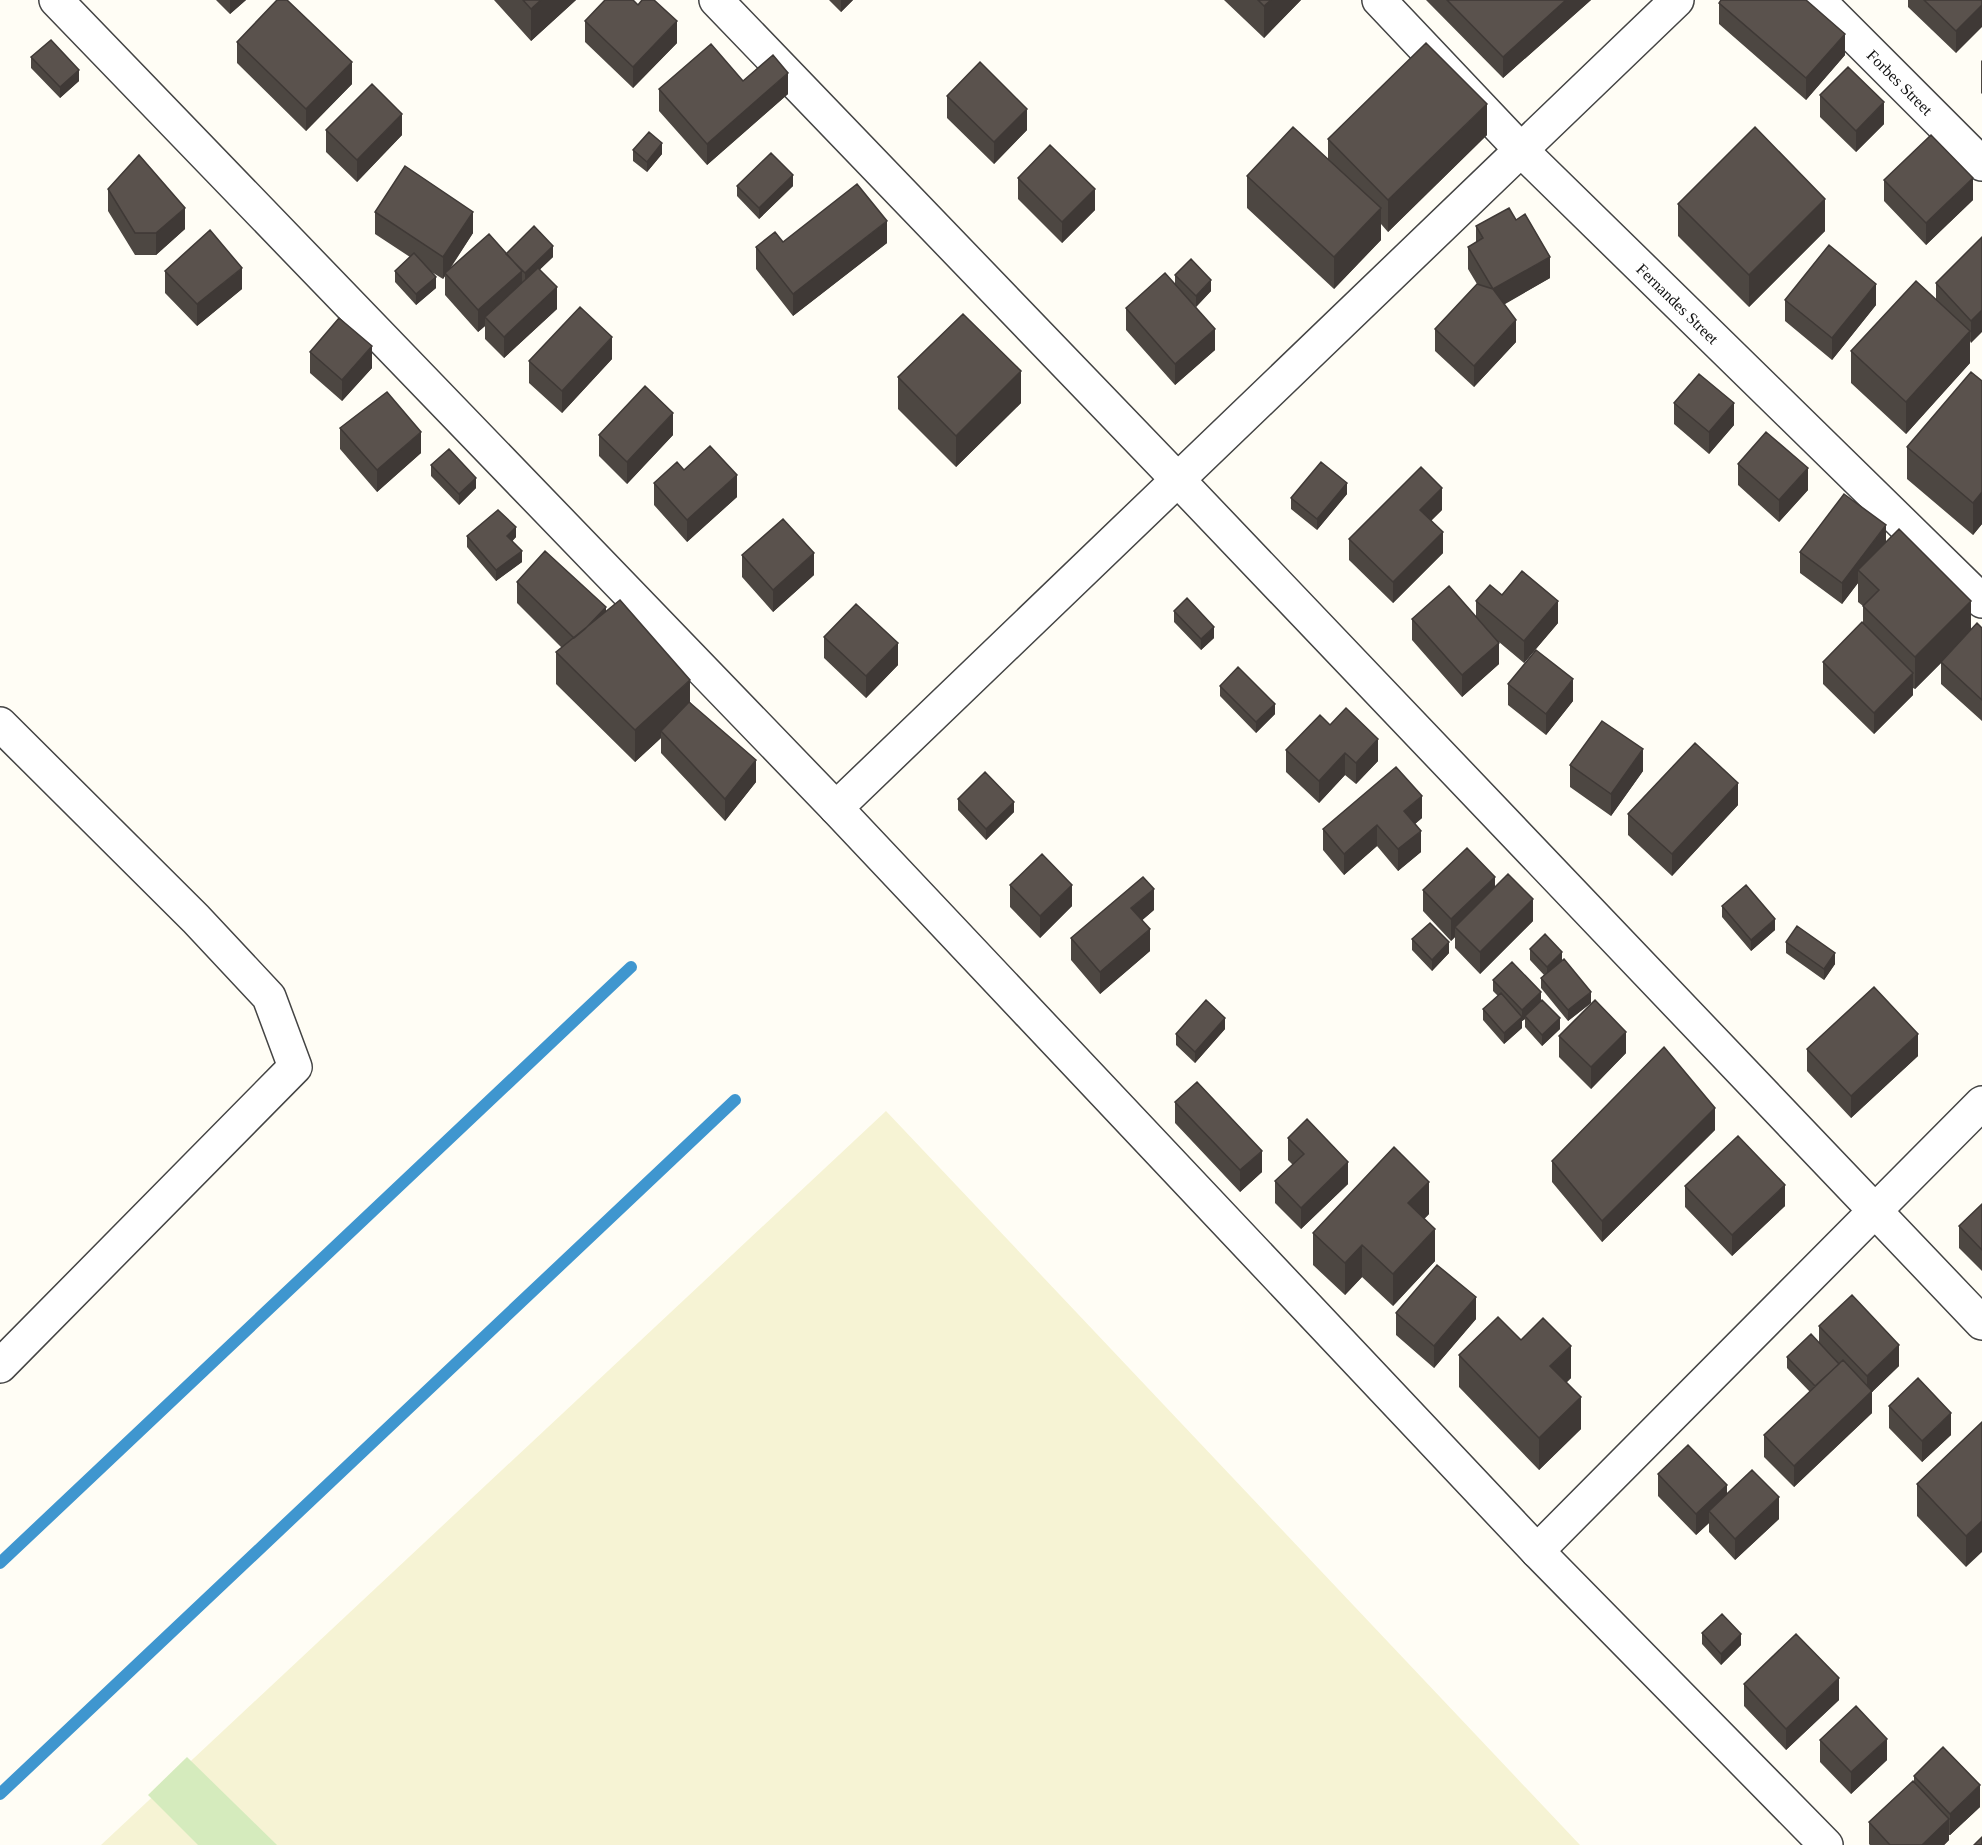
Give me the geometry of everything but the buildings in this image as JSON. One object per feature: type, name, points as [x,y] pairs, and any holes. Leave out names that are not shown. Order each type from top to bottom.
[{"type":"street","points":[[57,0],[836,808],[1537,1551],[1826,1845]]},
{"type":"street","points":[[717,0],[1982,1323]]},
{"type":"street","name":"Fernandes Street","points":[[1379,0],[1521,150],[1982,601]]},
{"type":"street","points":[[836,808],[1677,0]]},
{"type":"street","name":"Forbes Street","points":[[1818,0],[1982,164]]},
{"type":"street","points":[[0,724],[196,919],[269,997],[295,1067],[0,1366]]},
{"type":"street","points":[[1537,1551],[1982,1103]]},
{"type":"shaded area","points":[[886,1111],[1580,1845],[101,1845]]},
{"type":"green space","points":[[187,1757],[277,1845],[198,1845],[148,1795]]},
{"type":"waterway","points":[[0,1563],[631,967]]},
{"type":"waterway","points":[[0,1794],[735,1100]]}]
